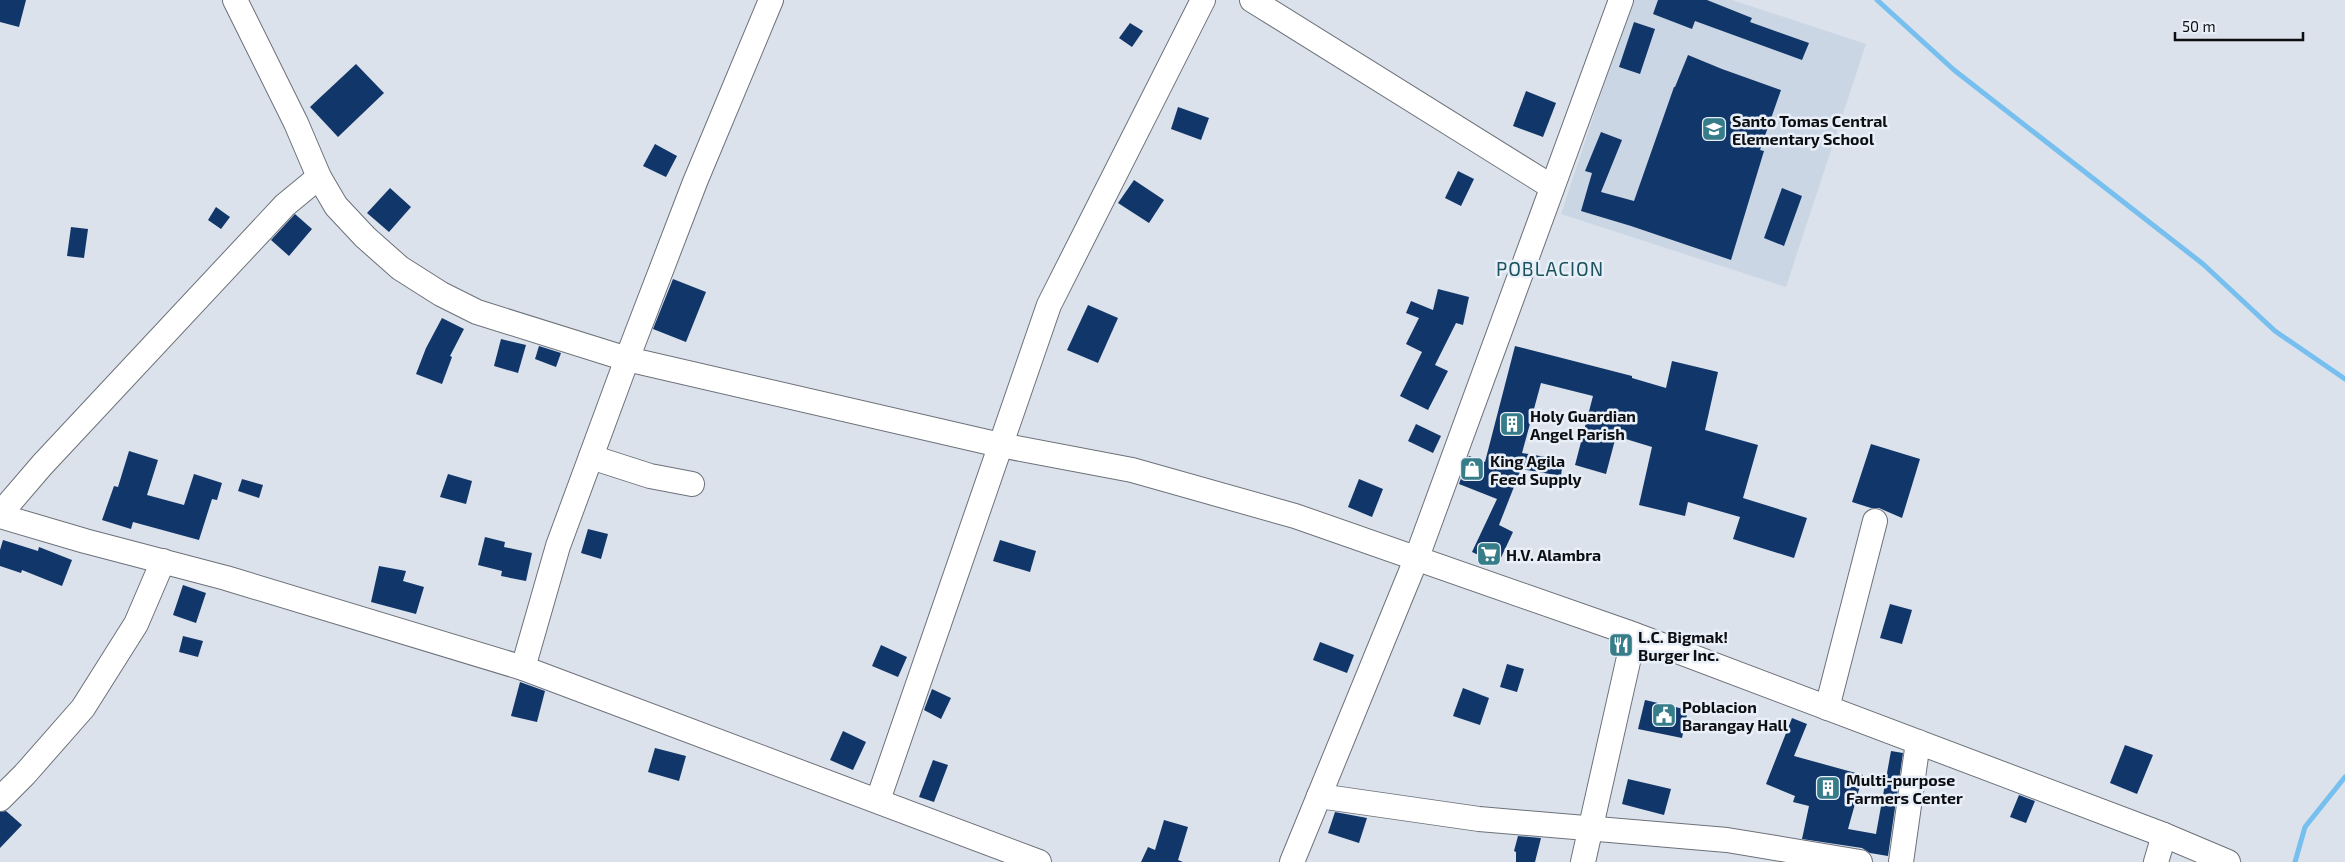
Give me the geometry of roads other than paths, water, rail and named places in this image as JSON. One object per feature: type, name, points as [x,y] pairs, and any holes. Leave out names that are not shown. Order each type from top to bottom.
[{"type":"street","points":[[235,0],[296,123],[319,177],[336,206],[365,238],[400,268],[441,294],[485,314],[626,359],[1000,445],[1132,470],[1295,516],[1417,557],[1634,635],[2164,835],[2228,862]]},
{"type":"street","points":[[523,668],[558,546],[626,359],[695,182],[771,0]]},
{"type":"street","points":[[878,800],[1049,305],[1203,0]]},
{"type":"street","points":[[1252,0],[1552,187]]},
{"type":"street","points":[[1292,862],[1417,557],[1621,0]]},
{"type":"street","points":[[319,177],[286,205],[42,465],[0,515],[245,584],[523,668],[1039,862]]},
{"type":"street","points":[[591,457],[650,476],[692,484]]},
{"type":"street","points":[[1827,708],[1875,521]]},
{"type":"street","points":[[0,799],[25,774],[82,708],[136,624],[163,561]]},
{"type":"street","points":[[1583,862],[1634,635]]},
{"type":"street","points":[[1901,862],[1918,742]]},
{"type":"street","points":[[1319,796],[1479,818],[1727,840],[1860,862]]},
{"type":"street","points":[[2156,862],[2164,835]]},
{"type":"waterway","points":[[1877,0],[1954,70],[2203,264],[2275,331],[2345,379]]},
{"type":"waterway","points":[[2295,862],[2305,827],[2345,777]]},
{"type":"place","name":"Santo Tomas Central Elementary School","points":[[1714,129]]},
{"type":"place","name":"Holy Guardian Angel Parish","points":[[1512,424]]},
{"type":"place","name":"King Agila Feed Supply","points":[[1472,469]]},
{"type":"place","name":"H.V. Alambra","points":[[1489,554]]},
{"type":"place","name":"L.C. Bigmak! Burger Inc.","points":[[1621,645]]},
{"type":"place","name":"Poblacion Barangay Hall","points":[[1664,715]]},
{"type":"place","name":"Multi-purpose Farmers Center","points":[[1828,788]]},
{"type":"district","name":"POBLACION","points":[[1550,268]]}]
